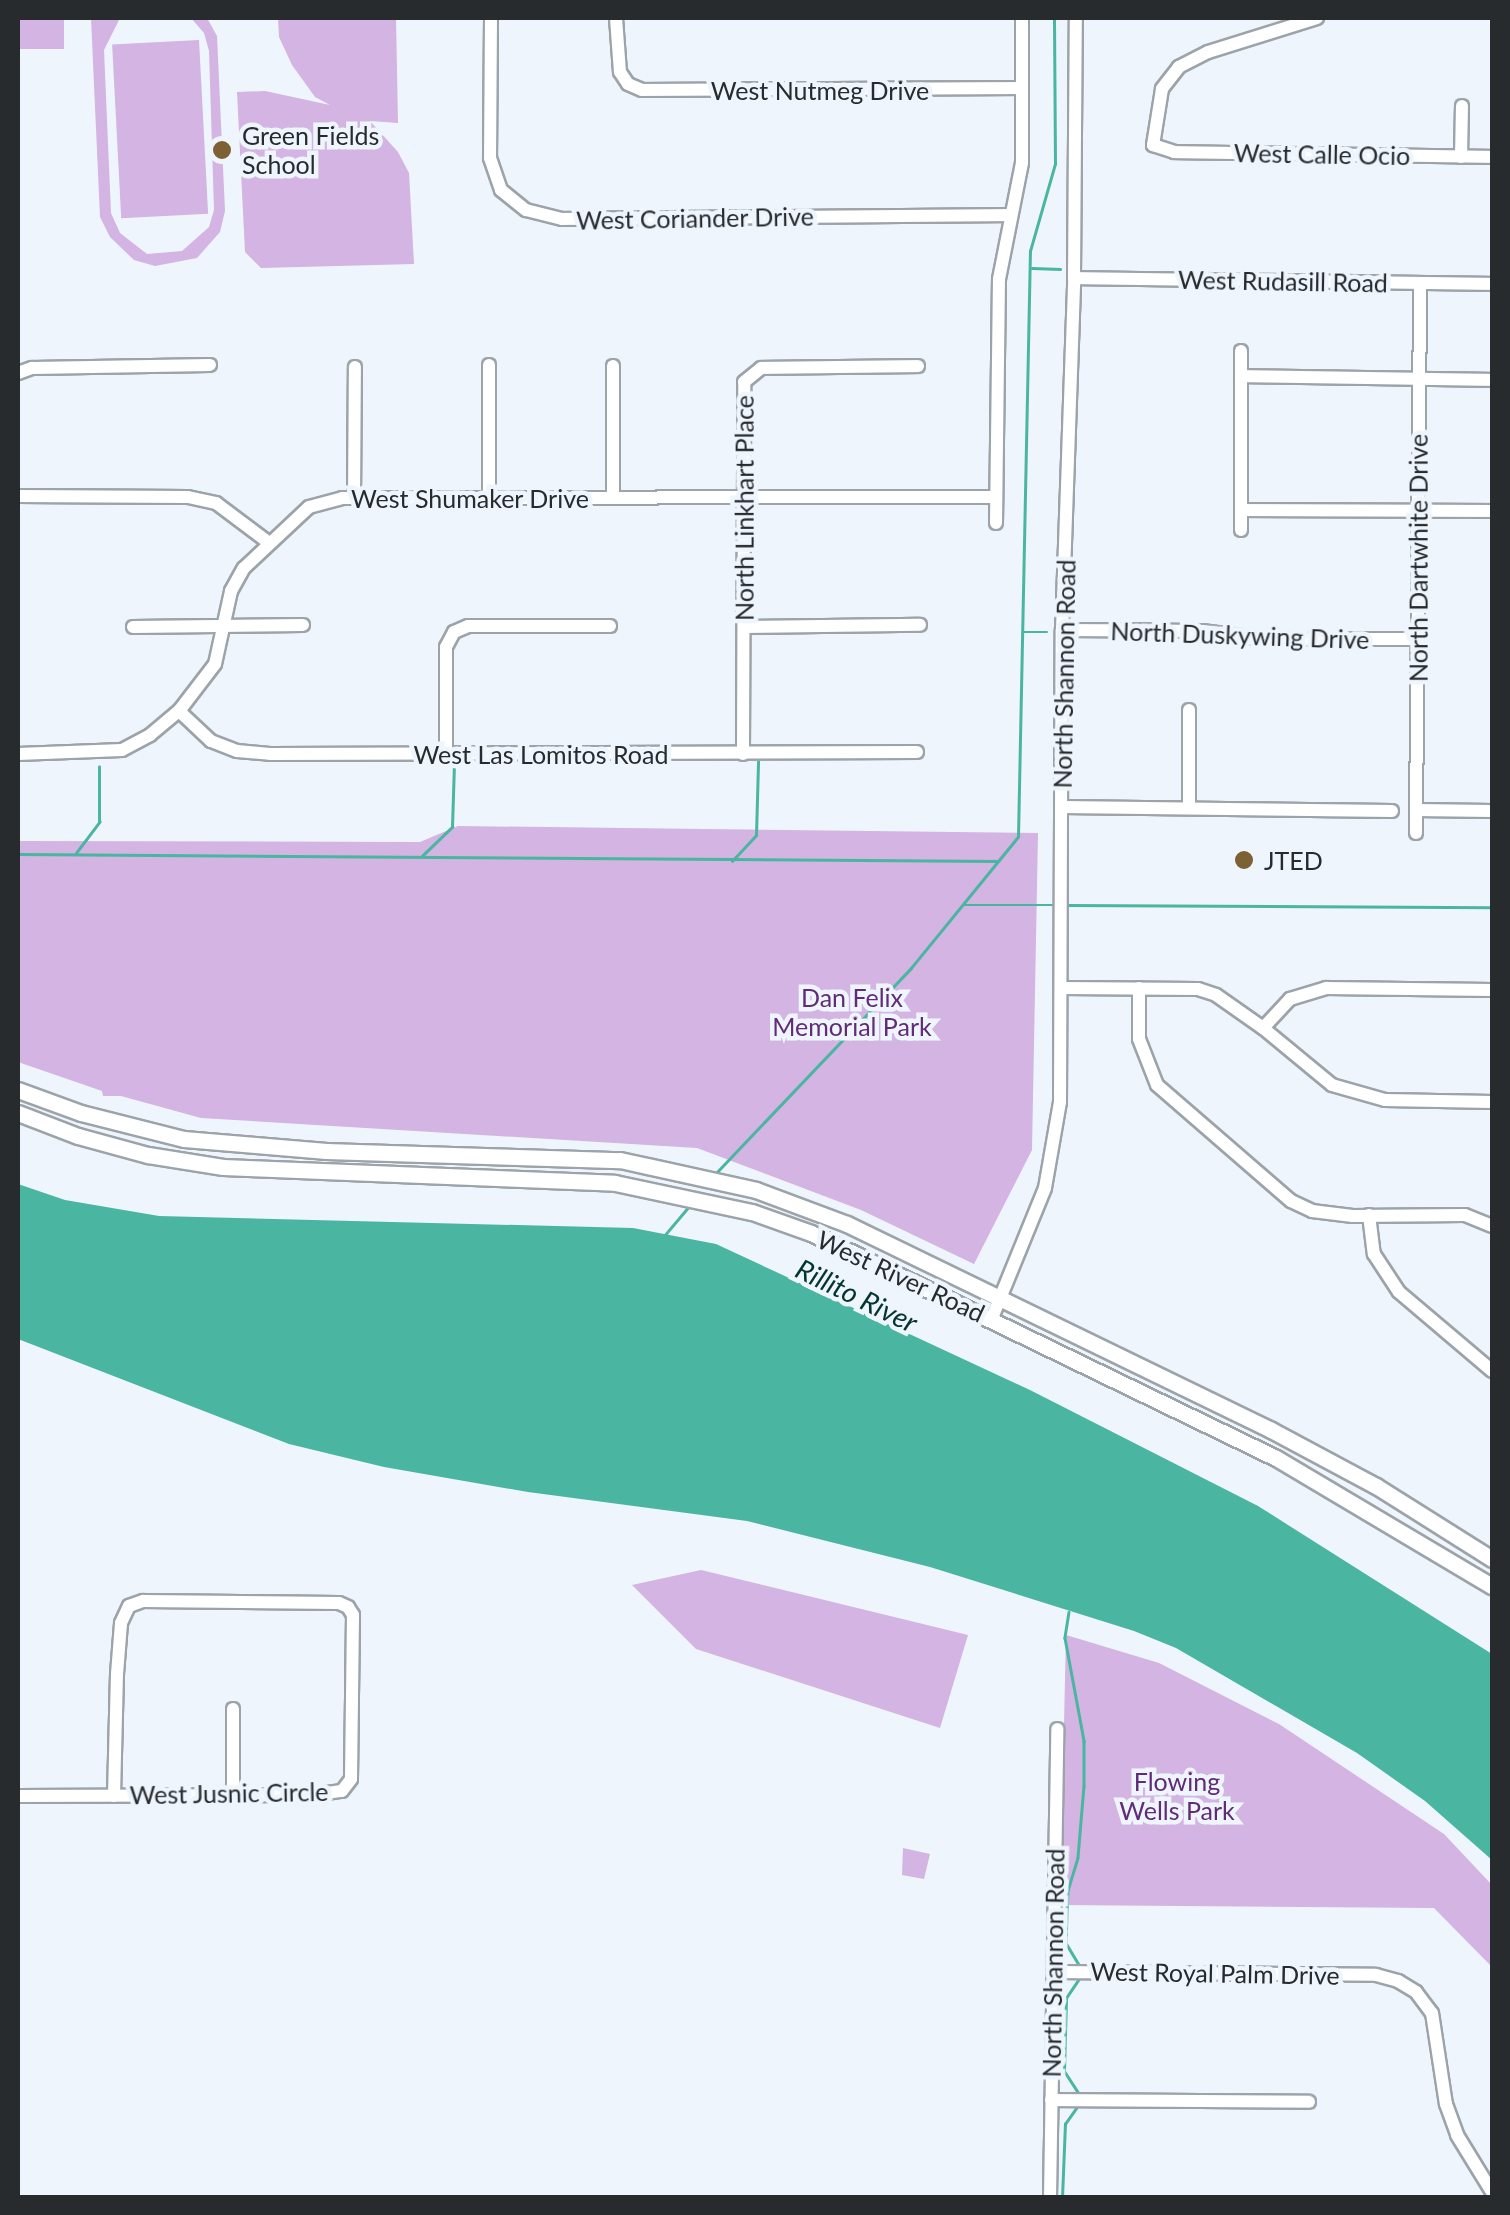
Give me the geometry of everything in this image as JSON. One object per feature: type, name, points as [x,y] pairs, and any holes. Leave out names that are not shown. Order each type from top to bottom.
[{"type":"main road","name":"West River Road","points":[[18,1090],[81,1114],[154,1132],[251,1146],[620,1160],[728,1182],[814,1210],[1272,1430],[1376,1486],[1492,1559]]},
{"type":"main road","name":"West River Road","points":[[18,1112],[78,1136],[148,1155],[252,1170],[532,1178],[672,1192],[712,1201],[811,1233],[1276,1458],[1492,1586]]},
{"type":"main road","points":[[148,1155],[154,1132]]},
{"type":"street","name":"West Coriander Drive","points":[[491,18],[490,158],[501,190],[526,210],[562,219],[1011,215]]},
{"type":"street","name":"West Nutmeg Drive","points":[[616,18],[622,82],[651,90],[1020,88]]},
{"type":"street","points":[[996,523],[998,279],[1022,163],[1022,18]]},
{"type":"street","name":"North Shannon Road","points":[[992,1318],[1044,1188],[1060,1102],[1062,630],[1074,278],[1076,18]]},
{"type":"street","name":"West Calle Ocio","points":[[1316,18],[1208,52],[1179,66],[1162,89],[1153,145],[1174,152],[1492,158]]},
{"type":"street","points":[[1461,157],[1462,106]]},
{"type":"street","name":"West Rudasill Road","points":[[1074,278],[1492,284]]},
{"type":"street","name":"North Dartwhite Drive","points":[[1416,833],[1420,283]]},
{"type":"street","points":[[1241,351],[1241,530]]},
{"type":"street","points":[[18,373],[32,368],[210,365]]},
{"type":"street","points":[[489,497],[490,366]]},
{"type":"street","points":[[613,366],[613,497]]},
{"type":"street","name":"North Linkhart Place","points":[[743,754],[742,497],[746,370],[918,366]]},
{"type":"street","points":[[354,498],[355,367]]},
{"type":"street","points":[[1241,376],[1492,380]]},
{"type":"street","points":[[18,496],[188,497],[216,503],[241,517],[268,542]]},
{"type":"street","name":"West Shumaker Drive","points":[[18,754],[122,750],[150,735],[180,711],[214,664],[230,591],[268,542],[309,507],[354,498],[996,497]]},
{"type":"street","points":[[1241,510],[1492,511]]},
{"type":"street","points":[[133,627],[303,625]]},
{"type":"street","points":[[744,626],[920,625]]},
{"type":"street","points":[[446,753],[448,632],[468,626],[610,626]]},
{"type":"street","name":"North Duskywing Drive","points":[[1062,630],[1202,631],[1264,640],[1418,639]]},
{"type":"street","points":[[1189,710],[1189,808]]},
{"type":"street","name":"West Las Lomitos Road","points":[[180,711],[211,740],[237,752],[917,752]]},
{"type":"street","points":[[1062,807],[1392,810]]},
{"type":"street","points":[[1416,810],[1492,811]]},
{"type":"street","points":[[1062,988],[1198,989],[1216,995],[1263,1028],[1332,1085],[1376,1100],[1492,1102]]},
{"type":"street","points":[[1139,988],[1139,1039],[1156,1085],[1291,1201],[1312,1211],[1369,1216],[1453,1214],[1492,1226]]},
{"type":"street","points":[[1263,1028],[1290,1000],[1326,988],[1492,990]]},
{"type":"street","points":[[1369,1216],[1374,1254],[1399,1292],[1492,1371]]},
{"type":"street","name":"West Jusnic Circle","points":[[18,1796],[114,1796],[233,1794],[312,1795],[347,1792],[351,1778],[351,1604],[126,1603],[117,1674],[114,1796]]},
{"type":"street","points":[[233,1709],[233,1794]]},
{"type":"street","name":"North Shannon Road","points":[[1050,2198],[1058,1729]]},
{"type":"street","name":"West Royal Palm Drive","points":[[1054,1972],[1376,1975],[1416,1992],[1432,2013],[1446,2104],[1457,2135],[1492,2192]]},
{"type":"street","points":[[1052,2100],[1309,2102]]},
{"type":"green space","points":[[18,18],[64,18],[64,49],[18,49]]},
{"type":"green space","points":[[91,18],[120,18],[104,50],[111,213],[120,233],[147,254],[182,251],[209,227],[214,210],[209,51],[204,33],[191,18],[207,18],[217,36],[225,211],[220,232],[197,258],[155,266],[134,260],[110,237],[100,217]]},
{"type":"green space","points":[[278,18],[396,18],[398,123],[370,121],[398,152],[409,173],[414,264],[261,268],[245,252],[237,92],[265,91],[330,105],[315,97],[292,65],[279,37]]},
{"type":"green space","points":[[199,40],[208,214],[121,218],[112,45]]},
{"type":"green space","name":"Dan Felix Memorial Park","points":[[458,826],[1038,833],[1032,1150],[974,1264],[861,1210],[697,1148],[201,1118],[121,1096],[103,1096],[102,1091],[18,1062],[18,841],[420,842]]},
{"type":"green space","points":[[701,1570],[968,1635],[940,1728],[696,1649],[632,1585]]},
{"type":"green space","name":"Flowing Wells Park","points":[[1066,1635],[1159,1663],[1279,1724],[1444,1834],[1492,1885],[1492,1967],[1434,1908],[1060,1905]]},
{"type":"green space","points":[[903,1848],[930,1854],[924,1879],[902,1875]]},
{"type":"shaded area","points":[[18,1184],[65,1200],[159,1216],[633,1228],[716,1244],[1030,1390],[1258,1506],[1492,1654],[1492,1860],[1425,1801],[1357,1753],[1176,1648],[1134,1631],[930,1567],[747,1521],[528,1492],[384,1467],[289,1444],[18,1339]]},
{"type":"waterway","points":[[715,1174],[911,968],[1018,837],[1030,251],[1055,164],[1054,18]]},
{"type":"waterway","points":[[1032,268],[1060,269]]},
{"type":"waterway","points":[[1024,632],[1047,632]]},
{"type":"waterway","points":[[732,861],[756,835],[758,762]]},
{"type":"waterway","points":[[422,856],[452,827],[454,765]]},
{"type":"waterway","points":[[76,853],[99,822],[99,767]]},
{"type":"waterway","points":[[18,854],[997,861]]},
{"type":"waterway","points":[[964,905],[1056,905]]},
{"type":"waterway","points":[[1064,905],[1492,907]]},
{"type":"waterway","points":[[664,1236],[688,1207]]},
{"type":"waterway","points":[[1069,1612],[1065,1638],[1084,1741],[1084,1786],[1078,1858],[1068,1890],[1066,1943],[1081,1968]]},
{"type":"waterway","points":[[1080,2096],[1064,2071],[1066,1998],[1081,1976]]},
{"type":"waterway","points":[[1062,2198],[1065,2124],[1079,2104]]},
{"type":"place","name":"Green Fields School","points":[[222,150]]},
{"type":"place","name":"JTED","points":[[1244,860]]},
{"type":"water label","name":"Rillito River","points":[[857,1295]]}]
